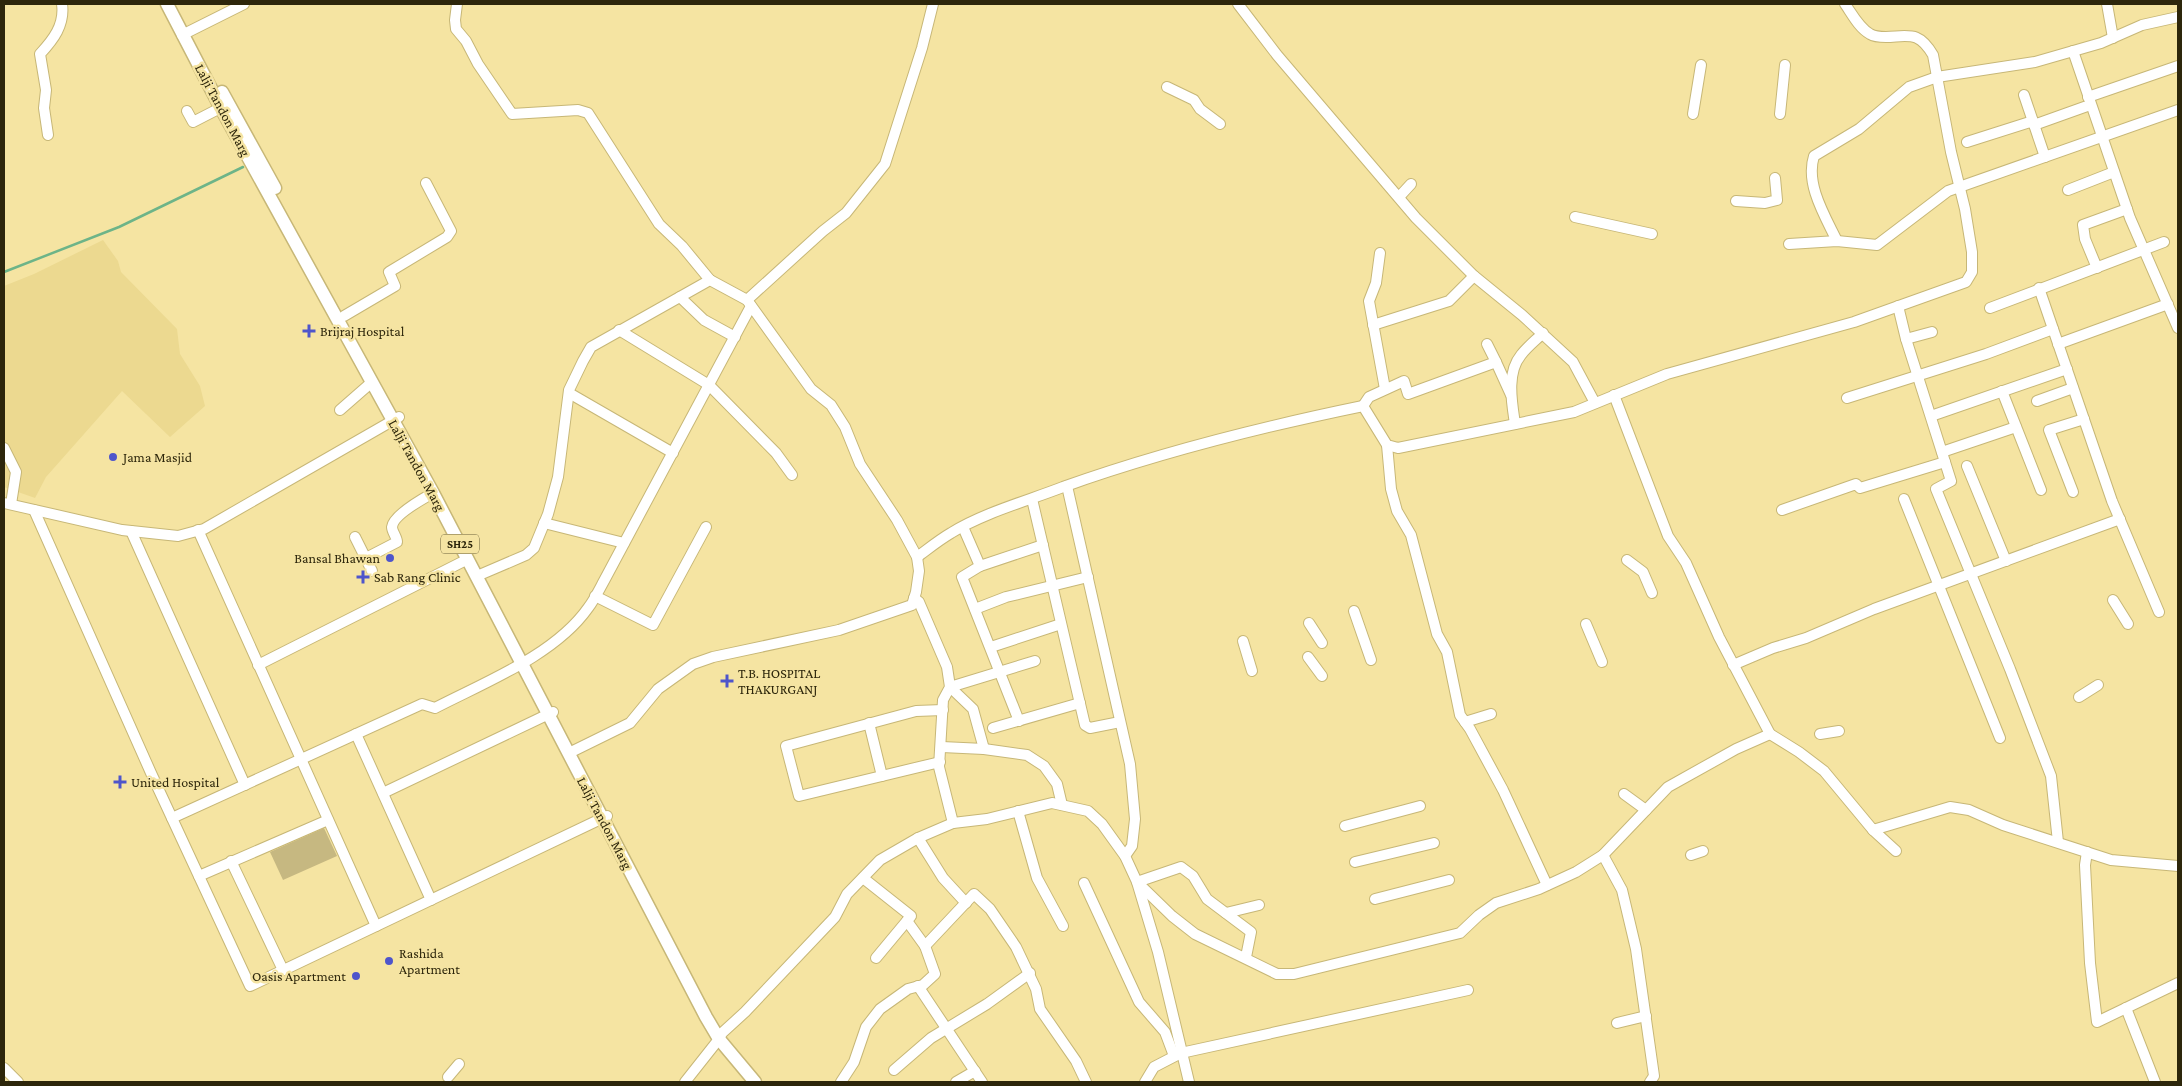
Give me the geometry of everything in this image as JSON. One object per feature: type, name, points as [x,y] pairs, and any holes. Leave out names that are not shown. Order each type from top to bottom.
[{"type":"main road","name":"Lalji Tandon Marg","points":[[167,4],[186,33],[297,238],[372,382],[396,419],[720,1036],[754,1082]]},
{"type":"main road","name":"Lalji Tandon Marg","points":[[174,4],[186,33]]},
{"type":"main road","name":"Lalji Tandon Marg","points":[[297,238],[344,316],[433,493],[468,559],[479,575]]},
{"type":"main road","name":"Lalji Tandon Marg","points":[[720,1036],[762,1082]]},
{"type":"street","points":[[48,135],[44,108],[46,90],[40,54],[53,40],[60,27],[62,4]]},
{"type":"street","points":[[186,33],[244,4]]},
{"type":"street","points":[[457,4],[456,29],[466,41],[478,64],[512,114],[578,110],[588,113],[659,224],[688,252],[710,280],[749,303],[811,389],[831,405],[845,427],[860,464],[897,520],[917,557],[919,571],[912,605],[839,630],[713,657],[693,664],[658,689],[630,722],[571,752]]},
{"type":"street","points":[[172,818],[422,704],[435,708],[524,662],[558,640],[588,609],[735,337],[749,303],[823,232],[846,213],[885,164],[922,48],[933,4]]},
{"type":"street","points":[[1238,4],[1277,55],[1416,218],[1474,276],[1543,333],[1573,362],[1595,403]]},
{"type":"street","points":[[1387,446],[1398,448],[1574,412],[1667,374],[1854,322],[1966,282],[1972,272],[1972,252],[1965,209],[1950,152],[1932,55],[1926,42],[1915,36],[1881,37],[1871,35],[1860,25],[1845,4]]},
{"type":"street","points":[[2106,4],[2114,38]]},
{"type":"street","points":[[1837,241],[1817,196],[1810,168],[1814,156],[1858,129],[1909,87],[1937,77],[2035,62],[2114,38],[2142,25],[2178,17]]},
{"type":"street","points":[[2074,51],[2101,137],[2127,209],[2178,328]]},
{"type":"street","points":[[1693,114],[1701,65]]},
{"type":"street","points":[[1780,114],[1785,65]]},
{"type":"street","points":[[1967,142],[2034,123],[2178,66]]},
{"type":"street","points":[[1167,87],[1194,100],[1200,109],[1220,124]]},
{"type":"street","points":[[2024,95],[2045,157]]},
{"type":"street","points":[[187,111],[193,122],[225,106]]},
{"type":"street","points":[[1789,244],[1837,241],[1877,245],[1948,192],[2178,110]]},
{"type":"street","points":[[2068,190],[2114,172]]},
{"type":"street","points":[[1736,201],[1764,204],[1777,200],[1775,178]]},
{"type":"street","points":[[344,316],[395,286],[388,272],[447,237],[452,231],[426,183]]},
{"type":"street","points":[[1399,197],[1411,184]]},
{"type":"street","points":[[2097,268],[2085,239],[2083,225],[2127,209]]},
{"type":"street","points":[[1575,217],[1652,234]]},
{"type":"street","points":[[1990,308],[2164,242]]},
{"type":"street","points":[[1380,253],[1376,283],[1368,301],[1385,390]]},
{"type":"street","points":[[1373,324],[1449,301],[1474,276]]},
{"type":"street","points":[[479,575],[526,555],[534,548],[558,477],[569,393],[582,361],[591,347],[710,280]]},
{"type":"street","points":[[2039,288],[2120,520],[2158,612]]},
{"type":"street","points":[[680,297],[704,320],[735,337]]},
{"type":"street","points":[[2058,344],[2168,304]]},
{"type":"street","points":[[1898,306],[1906,339],[1951,482],[1936,489],[1972,573],[2051,776],[2058,842]]},
{"type":"street","points":[[1847,398],[2053,329]]},
{"type":"street","points":[[619,330],[709,385],[776,453],[792,475]]},
{"type":"street","points":[[1906,339],[1932,332]]},
{"type":"street","points":[[1515,424],[1511,396],[1513,376],[1519,357],[1543,333]]},
{"type":"street","points":[[1487,344],[1511,396]]},
{"type":"street","points":[[917,557],[951,532],[1032,499],[1120,467],[1265,426],[1363,406],[1369,397],[1404,381],[1408,394],[1496,362]]},
{"type":"street","points":[[1931,416],[2067,368]]},
{"type":"street","points":[[340,410],[372,382]]},
{"type":"street","points":[[2037,401],[2074,388]]},
{"type":"street","points":[[2002,391],[2042,490]]},
{"type":"street","points":[[569,393],[673,452]]},
{"type":"street","points":[[1614,395],[1668,536],[1686,563],[1733,665],[1770,734],[1800,752],[1824,771],[1873,830],[1896,851]]},
{"type":"street","points":[[1363,406],[1387,446],[1391,489],[1397,511],[1411,535],[1437,634],[1447,652],[1460,716],[1503,790],[1547,885]]},
{"type":"street","points":[[2073,492],[2049,430],[2084,418]]},
{"type":"street","points":[[4,448],[16,472],[8,504],[130,531],[178,536],[204,529],[396,419]]},
{"type":"street","points":[[1782,510],[1856,484],[1860,488],[1944,457],[2016,427]]},
{"type":"street","points":[[1388,458],[1398,448]]},
{"type":"street","points":[[1967,466],[2006,561]]},
{"type":"street","points":[[1067,486],[1130,764],[1135,819],[1132,846],[1125,856]]},
{"type":"street","points":[[366,558],[397,542],[392,529],[393,524],[410,507],[433,493]]},
{"type":"street","points":[[1032,499],[1084,725],[1087,728],[1120,722]]},
{"type":"street","points":[[1904,499],[2000,738]]},
{"type":"street","points":[[34,510],[172,818],[250,986],[605,817]]},
{"type":"street","points":[[1733,665],[1938,585],[2120,520]]},
{"type":"street","points":[[544,523],[624,543]]},
{"type":"street","points":[[595,596],[653,625],[706,527]]},
{"type":"street","points":[[963,527],[980,566]]},
{"type":"street","points":[[198,530],[376,926]]},
{"type":"street","points":[[130,531],[245,785]]},
{"type":"street","points":[[355,537],[372,571]]},
{"type":"street","points":[[1018,721],[991,647],[962,577],[980,566],[1043,545]]},
{"type":"street","points":[[258,664],[468,559]]},
{"type":"street","points":[[1627,560],[1643,572],[1652,593]]},
{"type":"street","points":[[975,608],[1006,597],[1088,577]]},
{"type":"street","points":[[914,598],[919,602],[947,668],[950,688],[943,700],[942,747],[939,767],[953,823]]},
{"type":"street","points":[[2113,600],[2128,624]]},
{"type":"street","points":[[1354,611],[1371,660]]},
{"type":"street","points":[[1309,623],[1322,643]]},
{"type":"street","points":[[991,647],[1061,624]]},
{"type":"street","points":[[1586,624],[1602,662]]},
{"type":"street","points":[[1243,641],[1252,671]]},
{"type":"street","points":[[1308,657],[1322,676]]},
{"type":"street","points":[[950,688],[1035,661]]},
{"type":"street","points":[[2079,697],[2098,685]]},
{"type":"street","points":[[950,688],[973,709],[984,749]]},
{"type":"street","points":[[993,728],[1080,704]]},
{"type":"street","points":[[940,762],[799,796],[786,746],[916,711],[943,710]]},
{"type":"street","points":[[383,793],[551,712]]},
{"type":"street","points":[[1465,722],[1491,714]]},
{"type":"street","points":[[869,723],[882,776]]},
{"type":"street","points":[[1820,734],[1839,730]]},
{"type":"street","points":[[356,734],[431,900]]},
{"type":"street","points":[[1137,882],[1172,916],[1195,934],[1246,957],[1277,974],[1294,974],[1460,933],[1479,915],[1496,903],[1547,885],[1576,872],[1603,854],[1668,787],[1736,749],[1770,734]]},
{"type":"street","points":[[942,747],[984,749],[1027,755],[1044,766],[1057,784],[1062,805]]},
{"type":"street","points":[[1624,794],[1646,810]]},
{"type":"street","points":[[685,1082],[720,1036],[835,917],[847,894],[880,860],[918,838],[953,823],[987,820],[1052,803],[1088,811],[1102,824],[1125,856],[1137,882],[1158,952],[1178,1055]]},
{"type":"street","points":[[1346,826],[1420,806]]},
{"type":"street","points":[[1873,830],[1950,807],[1969,810],[2003,825],[2111,860],[2178,866]]},
{"type":"street","points":[[1018,812],[1037,878],[1063,926]]},
{"type":"street","points":[[199,876],[328,820]]},
{"type":"street","points":[[918,838],[943,878],[966,903]]},
{"type":"street","points":[[1355,862],[1434,843]]},
{"type":"street","points":[[1691,855],[1703,851]]},
{"type":"street","points":[[2087,852],[2085,865],[2090,963],[2097,1022],[2178,983]]},
{"type":"street","points":[[1603,854],[1622,890],[1636,949],[1654,1076],[1650,1082]]},
{"type":"street","points":[[232,861],[283,970]]},
{"type":"street","points":[[1137,882],[1181,867],[1193,876],[1207,899],[1251,932],[1246,957]]},
{"type":"street","points":[[863,878],[911,916],[876,958]]},
{"type":"street","points":[[1375,899],[1449,880]]},
{"type":"street","points":[[1084,883],[1139,1002],[1164,1032],[1178,1055],[1189,1082]]},
{"type":"street","points":[[925,946],[974,894],[990,909],[1016,947],[1030,973],[1040,1009],[1076,1060],[1086,1082]]},
{"type":"street","points":[[1226,913],[1259,905]]},
{"type":"street","points":[[841,1082],[854,1062],[866,1027],[880,1009],[908,988],[922,985],[935,974],[925,946],[907,921]]},
{"type":"street","points":[[894,1070],[931,1038],[987,1004],[1030,973]]},
{"type":"street","points":[[918,986],[982,1082]]},
{"type":"street","points":[[1145,1082],[1154,1067],[1178,1055],[1468,990]]},
{"type":"street","points":[[2126,1008],[2155,1082]]},
{"type":"street","points":[[1617,1023],[1646,1016]]},
{"type":"street","points":[[448,1077],[459,1064]]},
{"type":"street","points":[[4,1068],[18,1082]]},
{"type":"street","points":[[956,1082],[975,1071]]},
{"type":"shaded area","points":[[103,240],[118,261],[121,272],[177,329],[180,354],[200,386],[205,406],[170,437],[122,391],[46,477],[35,498],[4,487],[4,286],[34,274]]},
{"type":"shaded area","points":[[324,828],[337,856],[283,880],[270,852]]},
{"type":"waterway","points":[[4,272],[119,227],[243,167]]},
{"type":"place","name":"Brijraj Hospital","points":[[309,331]]},
{"type":"place","name":"Jama Masjid","points":[[113,457]]},
{"type":"place","name":"Bansal Bhawan","points":[[390,558]]},
{"type":"place","name":"Sab Rang Clinic","points":[[363,577]]},
{"type":"place","name":"T.B. HOSPITAL THAKURGANJ","points":[[727,681]]},
{"type":"place","name":"United Hospital","points":[[120,782]]},
{"type":"place","name":"Rashida Apartment","points":[[389,961]]},
{"type":"place","name":"Oasis Apartment","points":[[356,976]]}]
